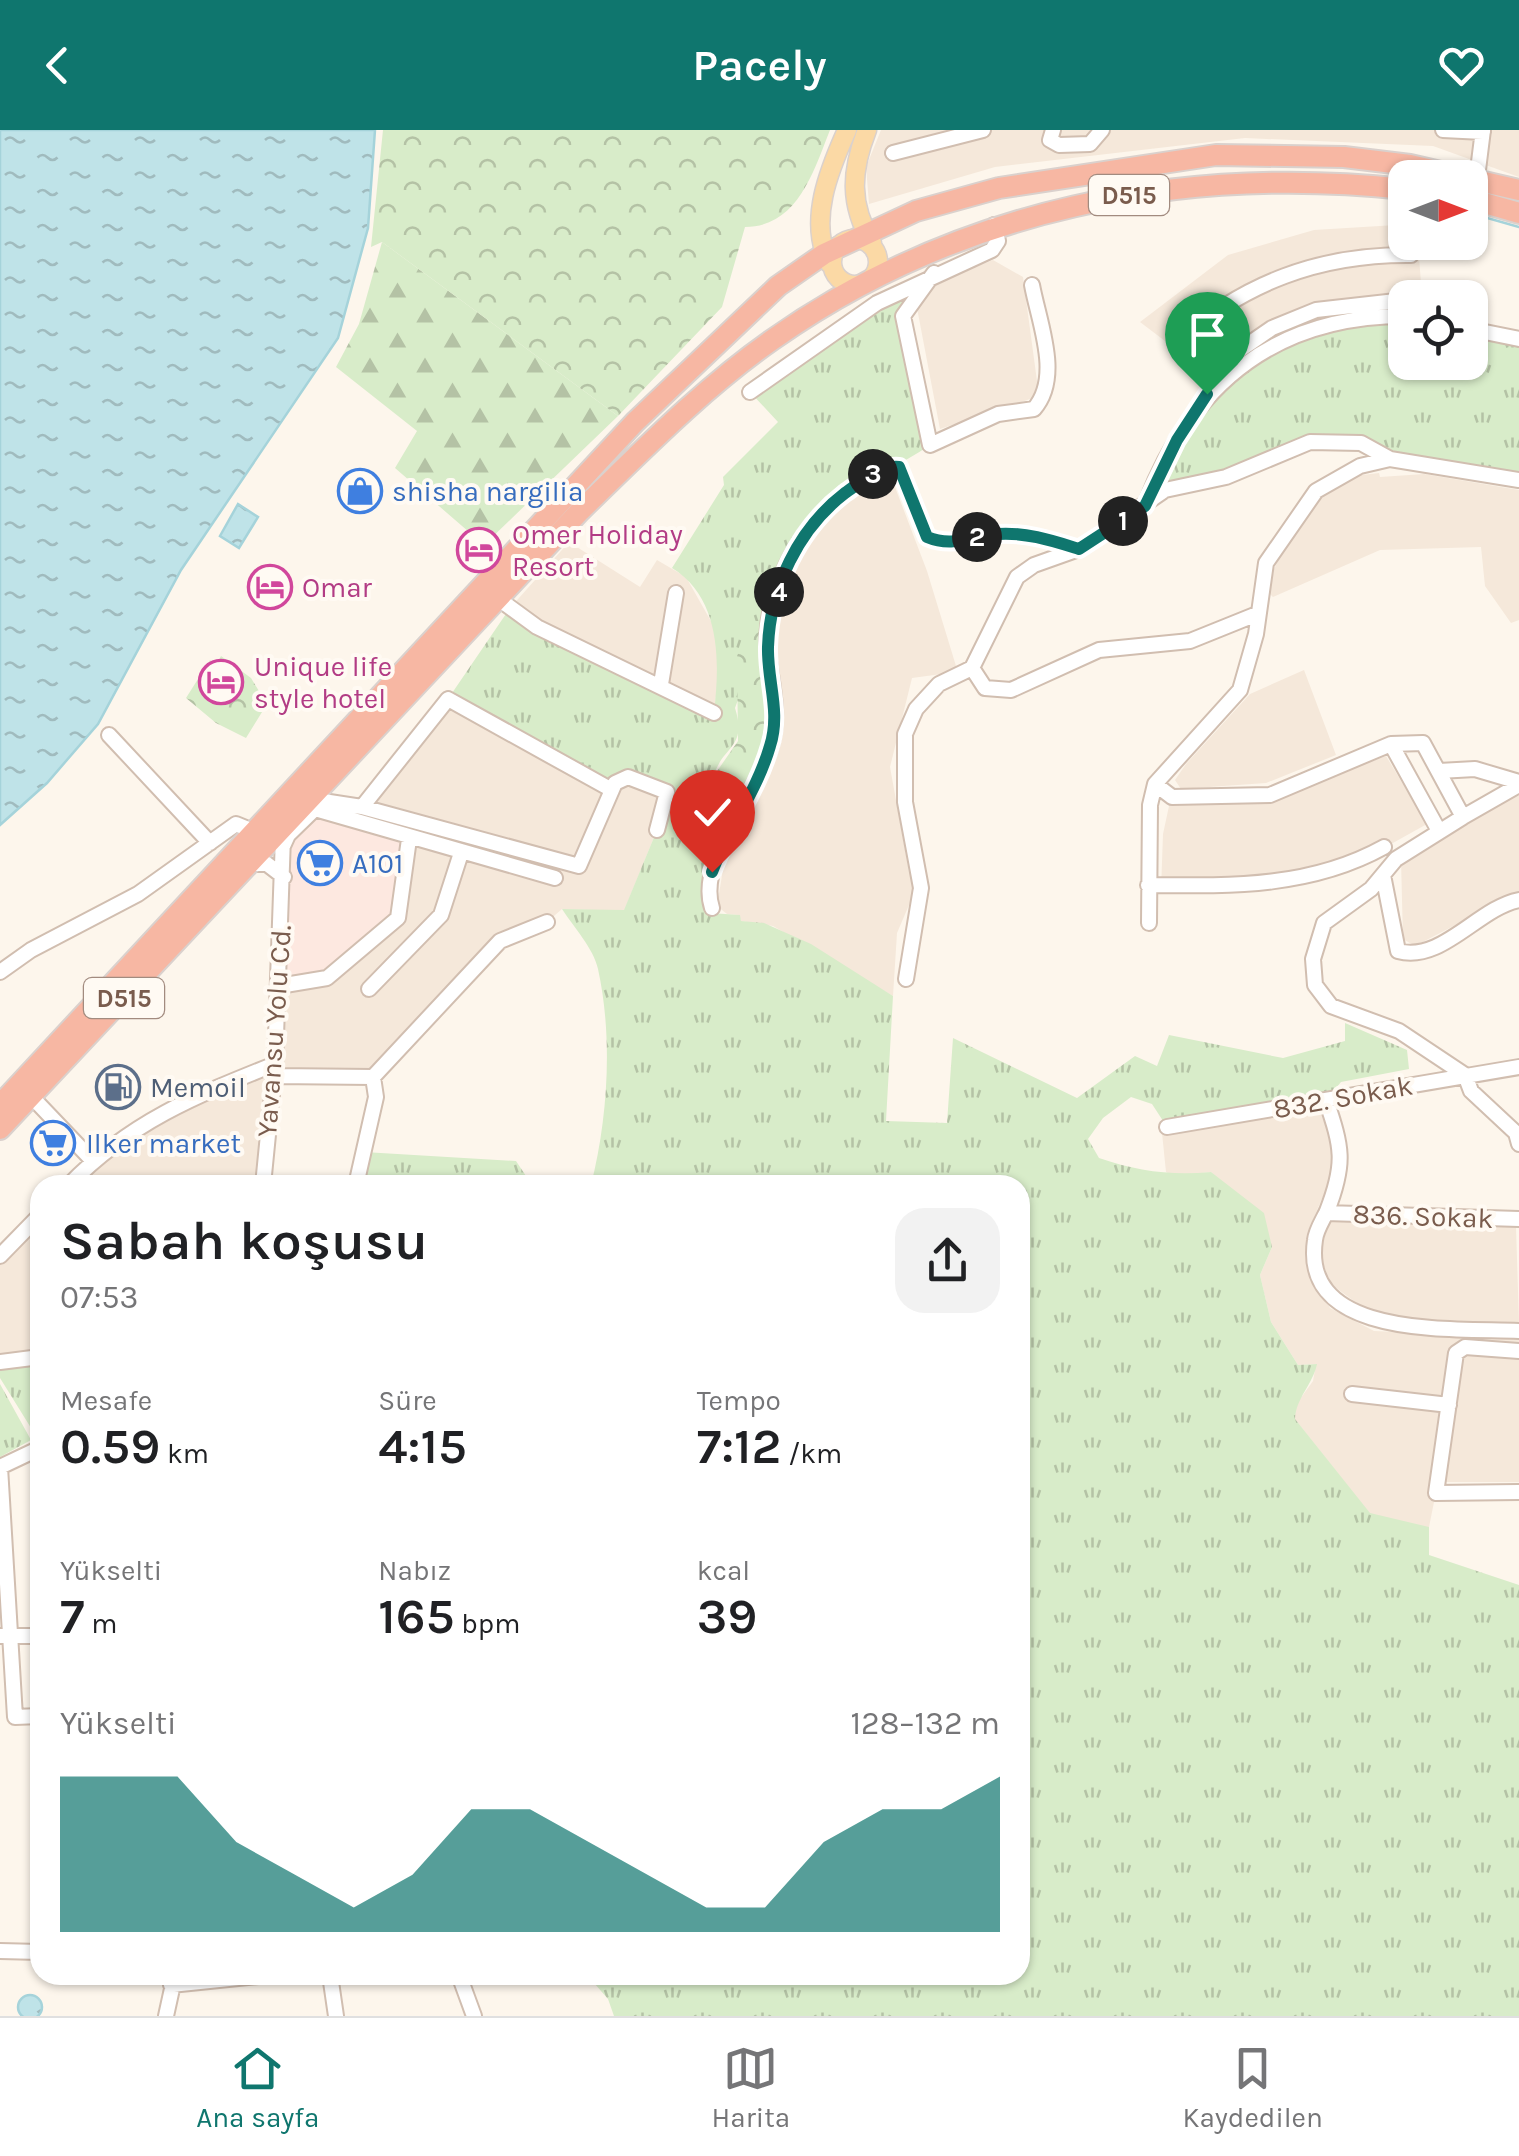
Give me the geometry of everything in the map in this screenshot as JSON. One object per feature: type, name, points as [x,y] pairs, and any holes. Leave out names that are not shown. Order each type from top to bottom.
[{"type":"highway","name":"D515","points":[[0,1105],[635,422],[778,286],[828,262],[845,242],[870,240],[916,211],[999,188],[1142,163],[1216,155],[1344,157],[1388,168]]},
{"type":"highway","name":"D515","points":[[0,1130],[246,864],[283,836],[496,597],[593,498],[730,372],[806,317],[922,253],[994,225],[1077,204],[1221,184],[1286,181],[1388,187]]},
{"type":"highway","name":"D515","points":[[1488,189],[1519,190]]},
{"type":"highway","name":"D515","points":[[1488,196],[1519,213]]},
{"type":"main road","points":[[846,130],[826,174],[828,262],[845,284],[868,282],[879,266],[853,182],[866,130]]},
{"type":"street","points":[[893,152],[982,130]]},
{"type":"street","points":[[1058,136],[1090,144],[1102,130]]},
{"type":"street","points":[[1443,130],[1482,131],[1478,160]]},
{"type":"street","points":[[750,392],[877,303],[934,273],[992,250],[998,241],[994,225]]},
{"type":"street","points":[[1388,255],[1349,258],[1292,271],[1217,308],[1174,343],[1189,362],[1211,370],[1272,328],[1316,310],[1388,302]]},
{"type":"street","points":[[934,273],[903,316],[930,445],[998,414],[1034,409],[1044,398],[1046,361],[1032,285]]},
{"type":"street","points":[[1145,506],[1177,440],[1207,394],[1244,364],[1293,336],[1345,320],[1388,317]]},
{"type":"street","points":[[1488,333],[1519,339]]},
{"type":"street","points":[[906,979],[922,888],[905,802],[905,734],[916,709],[938,684],[972,668],[1017,578],[1034,565],[1079,549],[1165,490],[1226,477],[1310,442],[1360,443],[1370,456]]},
{"type":"street","points":[[1149,923],[1154,885],[1155,784],[1240,690],[1266,563],[1316,491],[1370,456],[1519,480]]},
{"type":"street","points":[[712,908],[712,872],[771,744],[776,696],[768,650],[782,576],[814,521],[841,496],[888,466],[899,467],[927,537],[947,545],[1002,534],[1044,538],[1079,549]]},
{"type":"street","points":[[661,684],[676,592]]},
{"type":"street","points":[[496,597],[537,627],[714,713]]},
{"type":"street","points":[[972,668],[985,688],[1011,690],[1100,650],[1190,641],[1257,614]]},
{"type":"street","points":[[362,807],[448,699],[612,790]]},
{"type":"street","points":[[109,735],[210,843]]},
{"type":"street","points":[[1155,784],[1172,798],[1270,794],[1390,744],[1423,743],[1462,817]]},
{"type":"street","points":[[1390,744],[1439,831]]},
{"type":"street","points":[[1439,771],[1475,770],[1519,784]]},
{"type":"street","points":[[283,836],[323,801],[362,807],[579,866],[612,790],[628,776],[666,792],[657,830]]},
{"type":"street","points":[[1519,784],[1396,859],[1371,890],[1324,923],[1313,958],[1315,986],[1331,1006],[1399,1031],[1466,1075],[1471,1092],[1516,1133],[1519,1144]]},
{"type":"street","points":[[315,809],[555,878]]},
{"type":"street","points":[[0,972],[31,950],[138,894],[236,824],[253,831]]},
{"type":"street","name":"Yavansu Yolu Cd.","points":[[263,1175],[275,1070],[283,836]]},
{"type":"street","points":[[279,986],[327,978],[398,918],[409,839]]},
{"type":"street","points":[[1154,885],[1232,886],[1298,880],[1346,867],[1384,847]]},
{"type":"street","points":[[369,989],[442,915],[461,853]]},
{"type":"street","points":[[246,864],[262,862],[284,877]]},
{"type":"street","points":[[1383,875],[1398,951],[1408,954],[1428,950],[1494,909],[1519,900]]},
{"type":"street","points":[[398,918],[422,935]]},
{"type":"street","points":[[373,1076],[486,954],[500,942],[547,922]]},
{"type":"street","name":"832. Sokak","points":[[1167,1127],[1519,1067]]},
{"type":"street","points":[[80,1175],[92,1160],[170,1106],[275,1070],[373,1076]]},
{"type":"street","points":[[358,1175],[376,1096],[373,1076]]},
{"type":"street","points":[[31,1096],[92,1160]]},
{"type":"street","points":[[1326,1100],[1342,1148],[1341,1170],[1315,1237],[1315,1269],[1332,1299],[1366,1318],[1419,1326],[1519,1330]]},
{"type":"street","name":"836. Sokak","points":[[1326,1213],[1519,1219]]},
{"type":"street","points":[[0,1256],[30,1225]]},
{"type":"street","points":[[1519,1351],[1461,1349],[1456,1353],[1436,1493],[1519,1492]]},
{"type":"street","points":[[0,1362],[30,1358]]},
{"type":"street","points":[[1352,1394],[1449,1405]]},
{"type":"street","points":[[30,1453],[0,1467],[6,1636],[15,1717],[30,1716]]},
{"type":"street","points":[[0,1951],[30,1952]]},
{"type":"street","points":[[166,2016],[172,1985]]},
{"type":"street","points":[[331,1985],[336,2016]]},
{"type":"street","points":[[463,1985],[474,2016]]},
{"type":"shaded area","points":[[881,130],[1519,130],[1519,177],[1488,166],[1488,160],[1472,160],[1433,146],[1245,138],[995,167],[869,204],[866,167]]},
{"type":"shaded area","points":[[1388,225],[1388,260],[1419,260],[1421,280],[1388,280],[1388,300],[1358,302],[1272,328],[1211,376],[1140,322],[1228,255],[1314,230]]},
{"type":"shaded area","points":[[993,260],[1023,277],[1039,396],[940,429],[917,308],[931,285]]},
{"type":"shaded area","points":[[1379,473],[1380,477],[1424,474],[1519,490],[1519,620],[1511,623],[1485,586],[1481,547],[1380,550],[1273,597],[1270,594],[1274,569],[1289,539],[1324,493],[1354,476]]},
{"type":"shaded area","points":[[890,474],[927,571],[956,666],[949,673],[912,678],[890,767],[909,872],[918,884],[897,933],[893,996],[773,926],[741,921],[739,915],[727,914],[717,906],[726,851],[755,796],[771,650],[794,568],[817,528],[841,505]]},
{"type":"shaded area","points":[[569,542],[640,587],[657,560],[686,577],[716,630],[719,670],[714,713],[510,608]]},
{"type":"shaded area","points":[[1304,670],[1336,755],[1266,783],[1181,789],[1175,780],[1186,764],[1250,694]]},
{"type":"shaded area","points":[[448,699],[667,792],[657,830],[624,911],[562,909],[547,922],[500,941],[373,1077],[274,1076],[264,1175],[82,1175],[170,1106],[275,1064],[279,986],[315,809],[362,807]]},
{"type":"shaded area","points":[[1386,756],[1427,824],[1348,868],[1161,890],[1163,834],[1169,806],[1272,799]]},
{"type":"shaded area","points":[[1513,793],[1519,796],[1519,892],[1415,946],[1403,939],[1401,860]]},
{"type":"shaded area","points":[[315,809],[409,839],[398,918],[327,978],[279,986],[283,846]]},
{"type":"shaded area","points":[[1318,1106],[1331,1140],[1334,1171],[1308,1231],[1305,1255],[1309,1274],[1330,1308],[1374,1331],[1519,1337],[1519,1482],[1438,1482],[1429,1527],[1424,1529],[1370,1514],[1294,1418],[1295,1406],[1313,1381],[1316,1364],[1298,1365],[1271,1322],[1260,1275],[1272,1247],[1211,1172],[1173,1176],[1166,1172],[1162,1133]]},
{"type":"shaded area","points":[[1329,1220],[1516,1227],[1519,1323],[1499,1326],[1420,1322],[1365,1309],[1332,1285],[1322,1262],[1322,1236]]},
{"type":"shaded area","points":[[30,1225],[30,1362],[0,1362],[0,1256]]},
{"type":"green space","points":[[383,130],[830,130],[810,178],[791,207],[763,224],[745,227],[722,307],[618,416],[382,242],[371,247]]},
{"type":"green space","points":[[382,242],[618,416],[484,545],[395,468],[417,431],[336,367],[359,324]]},
{"type":"green space","points":[[934,273],[903,316],[930,445],[843,495],[805,537],[776,593],[735,708],[738,732],[713,778],[707,827],[710,913],[740,915],[741,921],[764,923],[811,944],[893,996],[886,1121],[947,1123],[953,1038],[1077,1098],[1135,1056],[1157,1066],[1169,1035],[1283,1058],[1345,1041],[1345,1023],[1407,1050],[1409,1069],[1341,1082],[1326,1100],[1167,1127],[1152,1104],[1131,1097],[1103,1118],[1088,1139],[1099,1158],[1127,1166],[1168,1173],[1211,1172],[1264,1213],[1272,1247],[1260,1275],[1271,1322],[1298,1365],[1317,1364],[1295,1419],[1370,1513],[1429,1527],[1429,1555],[1519,1585],[1519,2016],[614,2016],[608,1999],[596,1985],[1030,1985],[1030,1175],[593,1175],[605,1105],[603,995],[596,961],[562,909],[624,910],[657,830],[667,792],[628,777],[612,790],[448,699],[510,608],[714,712],[714,632],[700,596],[672,568],[724,485],[723,477],[778,422],[750,392]]},
{"type":"green space","points":[[1388,319],[1388,380],[1488,380],[1488,333],[1519,339],[1519,480],[1390,459],[1360,443],[1310,442],[1226,477],[1165,490],[1154,481],[1207,393],[1293,336]]},
{"type":"green space","points":[[754,621],[772,621],[771,744],[722,845],[709,849],[698,814],[713,777],[738,741],[737,656]]},
{"type":"green space","points":[[221,656],[251,678],[267,704],[246,738],[216,723],[186,698],[210,660],[216,665]]},
{"type":"green space","points":[[364,1152],[516,1161],[525,1175],[358,1175]]},
{"type":"green space","points":[[30,1362],[30,1426],[0,1378],[0,1369]]},
{"type":"green space","points":[[0,1384],[30,1441],[0,1457]]},
{"type":"water","points":[[0,130],[375,130],[368,228],[338,338],[181,570],[98,724],[47,783],[0,825]]},
{"type":"water","points":[[238,504],[258,517],[239,548],[220,536]]},
{"type":"water","points":[[30,1995],[42,2007],[30,2019],[18,2007]]},
{"type":"waterway","points":[[1488,218],[1519,227]]},
{"type":"place","name":"shisha nargilia","points":[[360,491]]},
{"type":"place","name":"Omer Holiday Resort","points":[[479,550]]},
{"type":"place","name":"Omar","points":[[270,587]]},
{"type":"place","name":"Unique life style hotel","points":[[221,682]]},
{"type":"place","name":"A101","points":[[320,863]]},
{"type":"place","name":"Memoil","points":[[118,1087]]},
{"type":"place","name":"Ilker market","points":[[53,1143]]},
{"type":"route","points":[[712,872],[771,744],[776,696],[768,650],[772,621],[782,576],[814,521],[868,476],[888,466],[899,467],[927,537],[947,545],[1002,534],[1044,538],[1079,549],[1145,506],[1154,480],[1207,394]]}]
